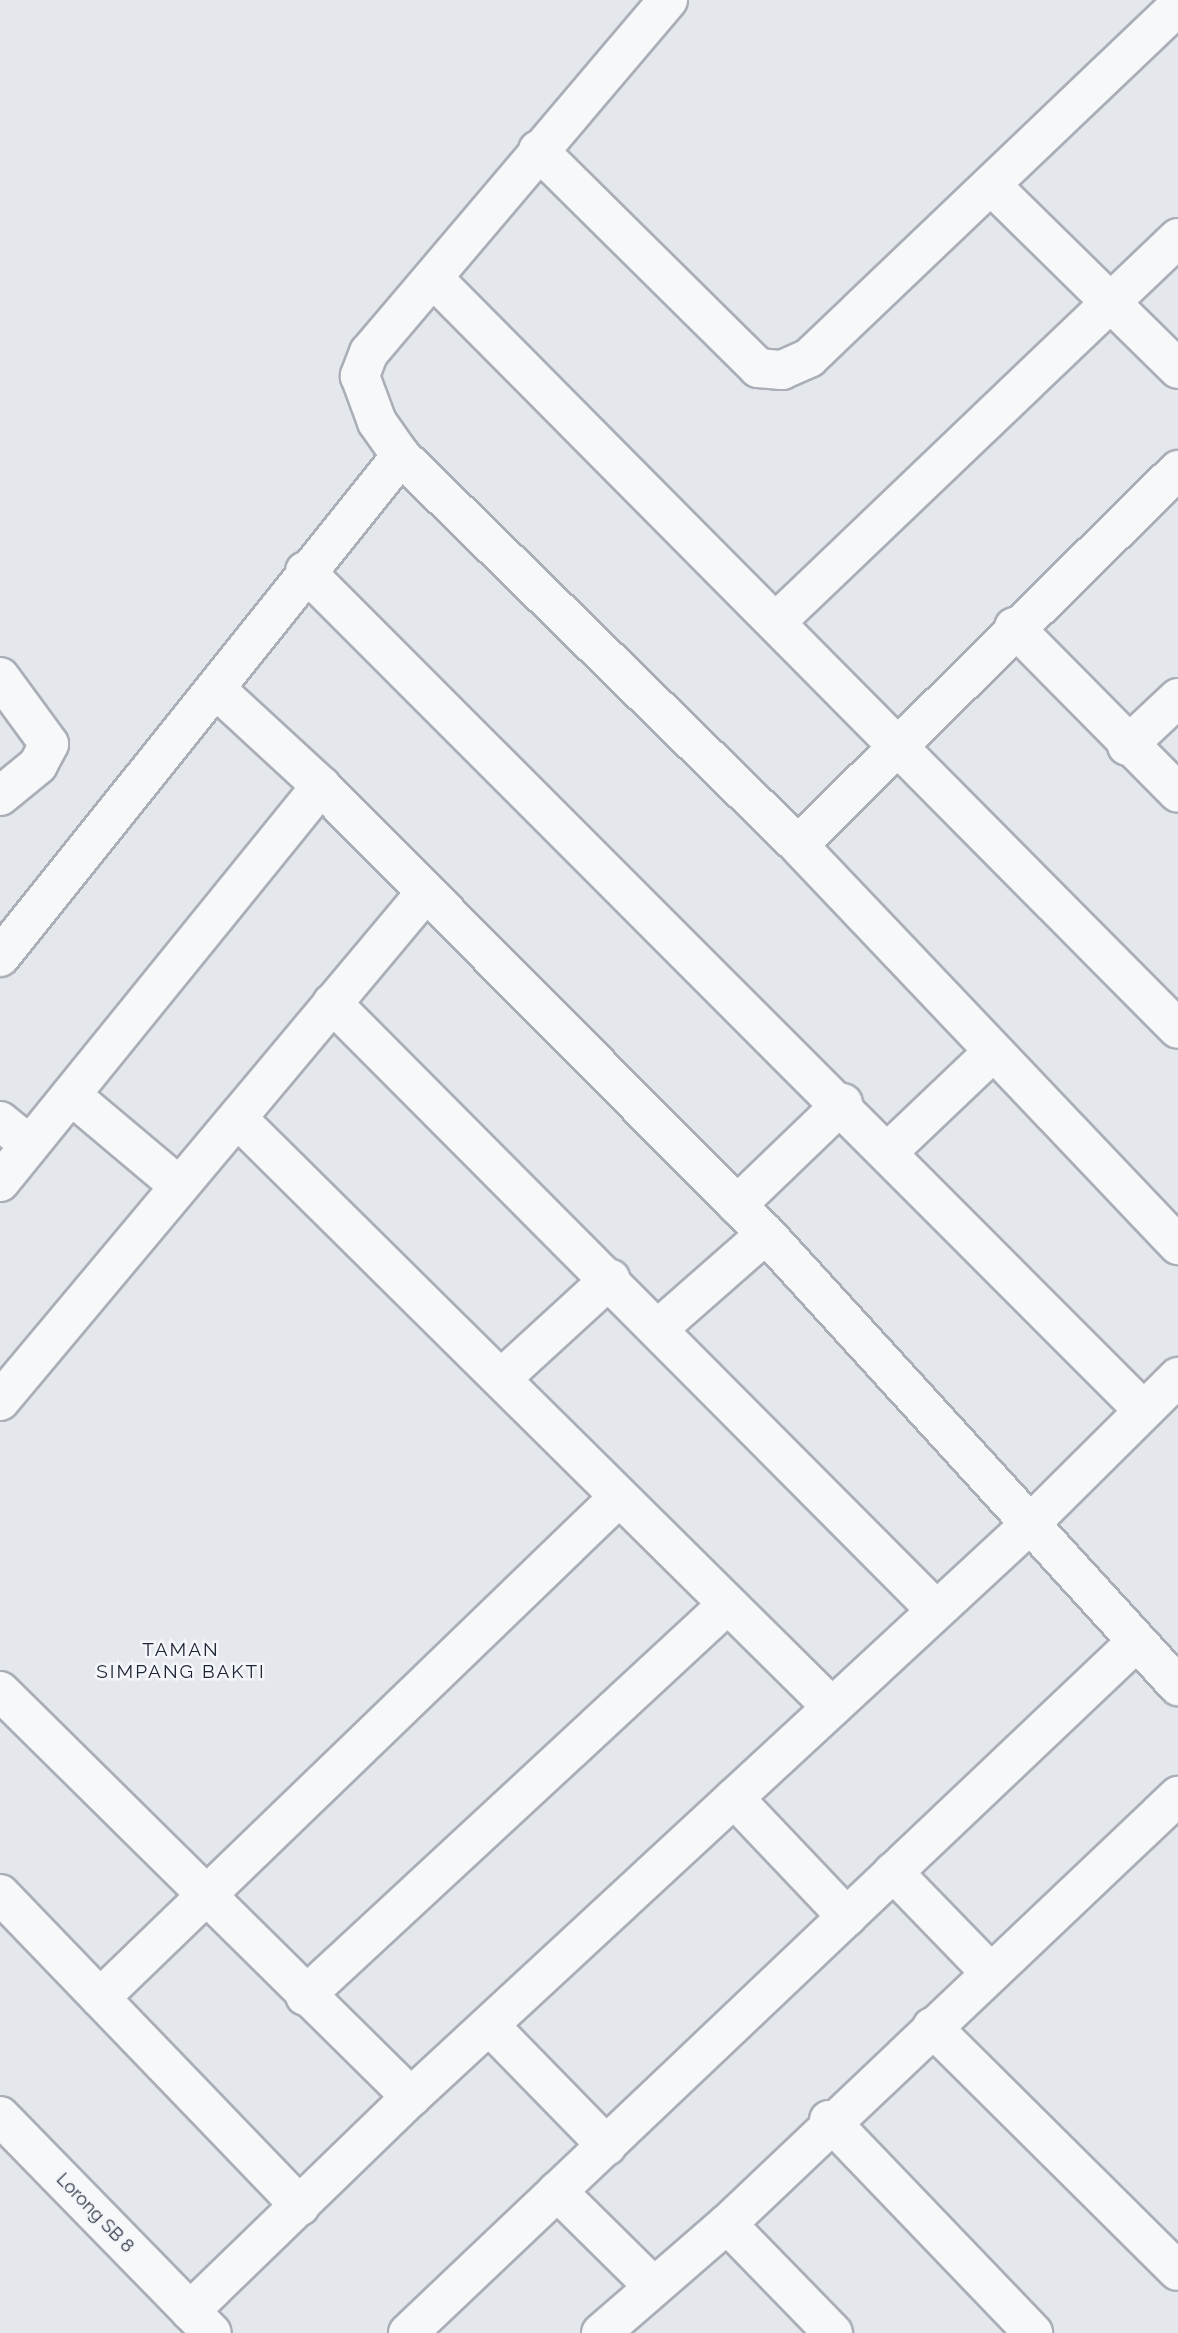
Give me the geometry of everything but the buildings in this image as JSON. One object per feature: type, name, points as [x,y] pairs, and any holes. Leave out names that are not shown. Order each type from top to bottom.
[{"type":"street","points":[[668,0],[538,150],[434,279],[369,352],[360,376],[377,422],[401,456],[798,845],[992,1053],[1178,1245]]},
{"type":"street","points":[[538,150],[758,368],[782,370],[809,358],[1178,6]]},
{"type":"street","points":[[992,186],[1178,369]]},
{"type":"street","points":[[776,622],[1111,305],[1178,238]]},
{"type":"street","points":[[434,279],[897,742],[1178,1029]]},
{"type":"street","points":[[0,957],[218,691],[305,571],[401,456]]},
{"type":"street","points":[[798,845],[897,742],[1178,470]]},
{"type":"street","points":[[305,571],[843,1103],[1143,1410]]},
{"type":"street","points":[[1014,627],[1127,746],[1178,793]]},
{"type":"street","points":[[0,677],[49,744],[38,765],[0,796]]},
{"type":"street","points":[[218,691],[321,786],[766,1234],[1017,1503],[1027,1527],[1178,1686]]},
{"type":"street","points":[[1127,746],[1178,698]]},
{"type":"street","points":[[0,1182],[321,786]]},
{"type":"street","points":[[0,1401],[426,892]]},
{"type":"street","points":[[332,1003],[659,1328],[936,1610]]},
{"type":"street","points":[[890,1151],[992,1053]]},
{"type":"street","points":[[71,1095],[179,1186]]},
{"type":"street","points":[[737,1205],[843,1103]]},
{"type":"street","points":[[238,1119],[832,1707]]},
{"type":"street","points":[[0,1121],[30,1145]]},
{"type":"street","points":[[659,1328],[766,1234]]},
{"type":"street","points":[[502,1378],[610,1279]]},
{"type":"street","points":[[201,2322],[300,2206],[411,2097],[491,2027],[1027,1527],[1178,1377]]},
{"type":"street","points":[[100,1998],[209,1900],[619,1497]]},
{"type":"street","points":[[306,1996],[727,1605]]},
{"type":"street","points":[[408,2333],[1135,1643]]},
{"type":"street","points":[[0,1691],[411,2097]]},
{"type":"street","points":[[601,2333],[727,2224],[830,2120],[1178,1796]]},
{"type":"street","points":[[734,1798],[847,1917]]},
{"type":"street","points":[[894,1872],[989,1971]]},
{"type":"street","points":[[0,1894],[300,2206]]},
{"type":"street","points":[[491,2027],[607,2146]]},
{"type":"street","points":[[932,2027],[1178,2271]]},
{"type":"street","name":"Lorong SB 8","points":[[0,2116],[201,2322]]},
{"type":"street","points":[[830,2120],[1033,2333]]},
{"type":"street","points":[[557,2191],[654,2287]]},
{"type":"street","points":[[727,2224],[821,2329]]},
{"type":"district","name":"TAMAN SIMPANG BAKTI","points":[[181,1661]]}]
